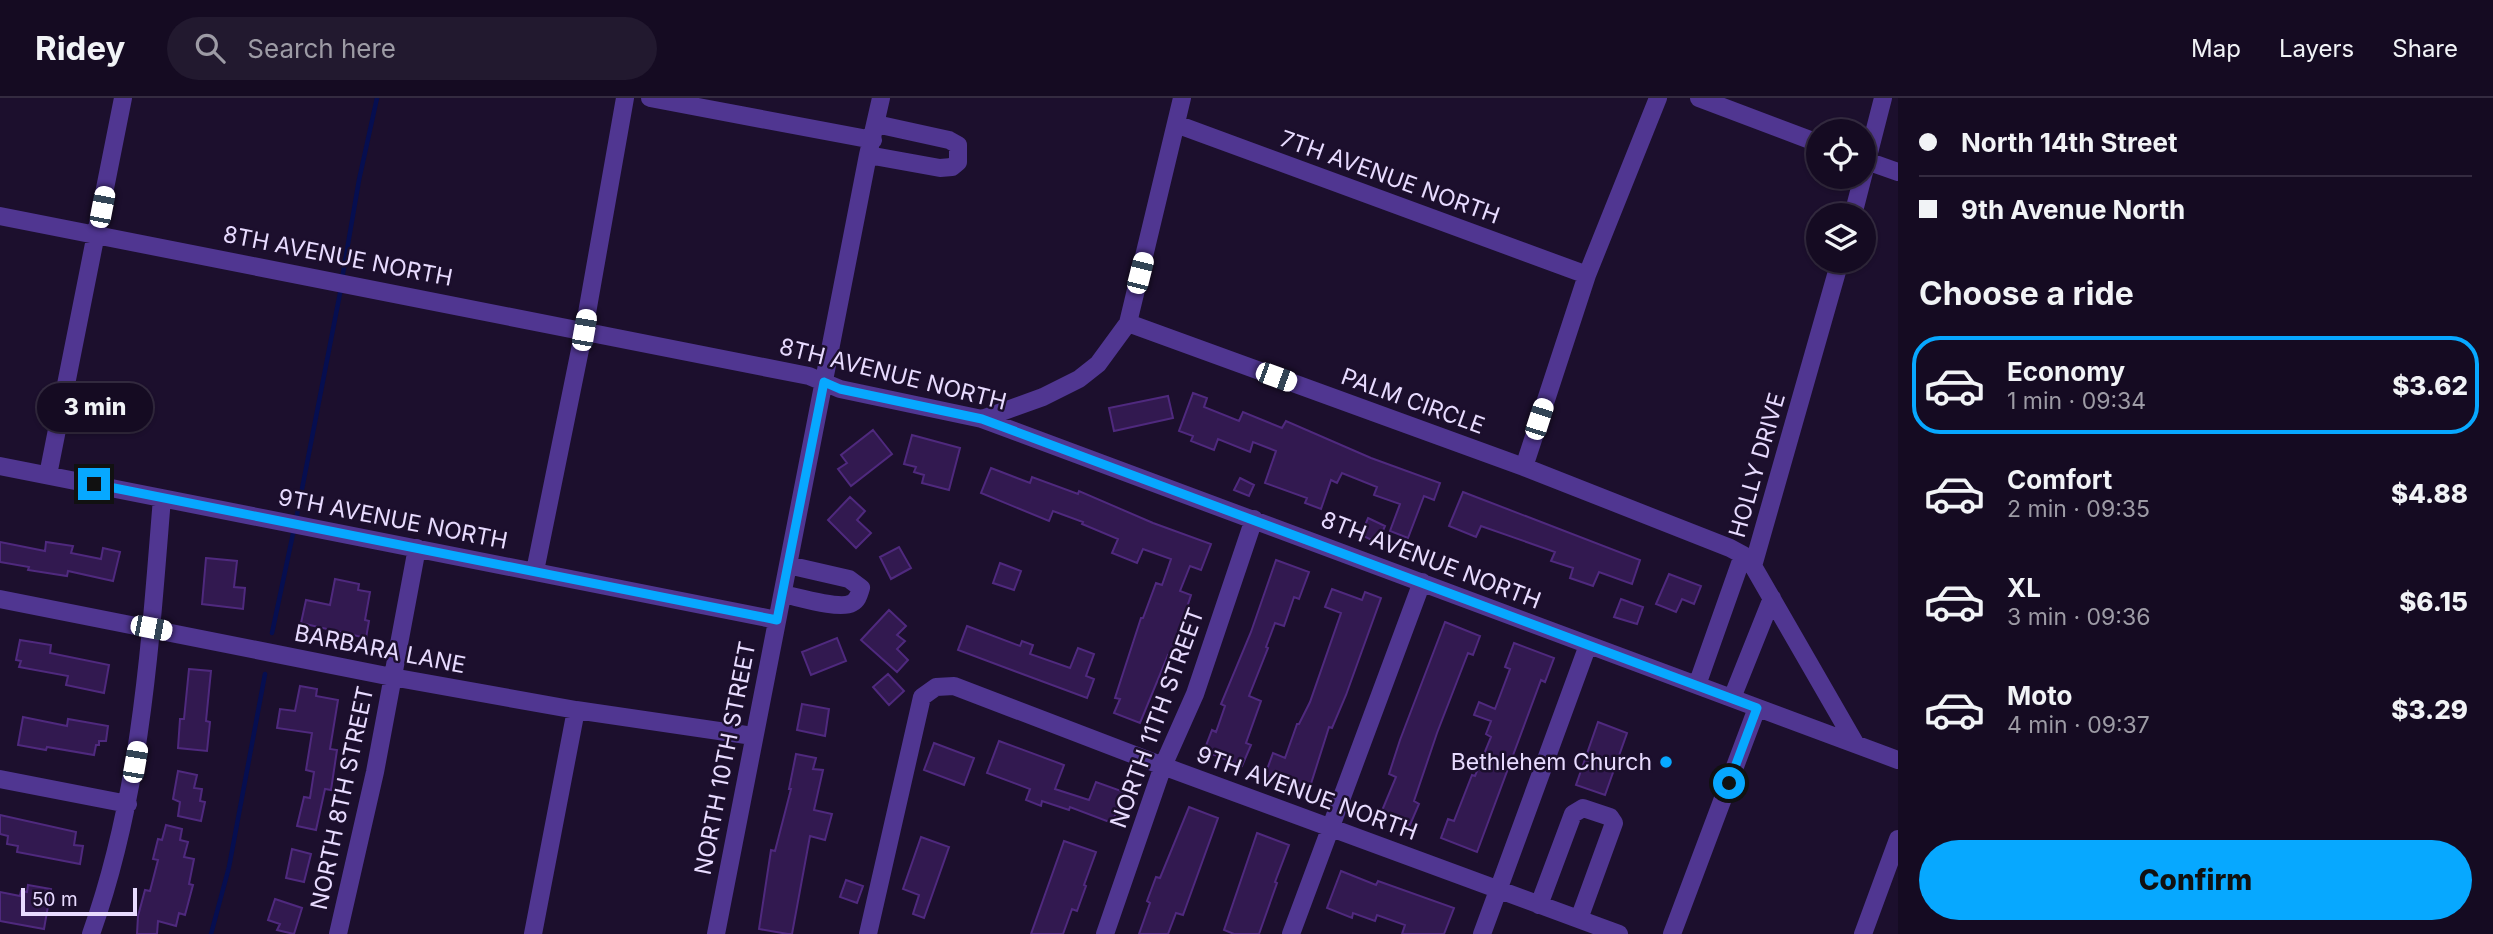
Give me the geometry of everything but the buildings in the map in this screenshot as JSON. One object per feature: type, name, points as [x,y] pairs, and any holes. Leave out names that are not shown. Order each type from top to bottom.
[{"type":"street","points":[[48,475],[124,98]]},
{"type":"street","points":[[535,571],[584,330],[625,98]]},
{"type":"street","points":[[650,98],[872,140]]},
{"type":"street","name":"NORTH 10TH STREET","points":[[716,934],[881,98]]},
{"type":"street","points":[[982,419],[1042,397],[1079,379],[1098,364],[1128,323],[1182,98]]},
{"type":"street","points":[[1524,467],[1587,275],[1658,98]]},
{"type":"street","points":[[1699,98],[1806,138]]},
{"type":"street","points":[[1876,123],[1883,98]]},
{"type":"street","name":"7TH AVENUE NORTH","points":[[1176,124],[1587,275]]},
{"type":"street","points":[[1876,164],[1898,172]]},
{"type":"street","name":"8TH AVENUE NORTH","points":[[0,216],[809,376],[840,389],[982,419],[1898,760]]},
{"type":"street","name":"HOLLY DRIVE","points":[[1836,273],[1748,561],[1855,743]]},
{"type":"street","name":"PALM CIRCLE","points":[[1128,323],[1524,467],[1748,561]]},
{"type":"street","name":"9TH AVENUE NORTH","points":[[0,466],[777,620]]},
{"type":"street","points":[[91,934],[118,847],[139,742],[162,498]]},
{"type":"street","name":"NORTH 11TH STREET","points":[[1105,934],[1163,766],[1195,694],[1254,519]]},
{"type":"street","name":"NORTH 8TH STREET","points":[[338,934],[374,772],[417,548]]},
{"type":"street","points":[[1697,685],[1748,561]]},
{"type":"street","points":[[783,594],[841,605],[852,603],[861,589],[849,579],[788,565]]},
{"type":"street","points":[[1291,934],[1422,582]]},
{"type":"street","points":[[1732,698],[1772,598]]},
{"type":"street","name":"BARBARA LANE","points":[[0,599],[392,677],[576,710],[754,736]]},
{"type":"street","points":[[1482,934],[1588,645]]},
{"type":"street","name":"9TH AVENUE NORTH","points":[[868,934],[922,697],[936,687],[954,685],[1163,766],[1619,934]]},
{"type":"street","points":[[1672,934],[1757,708]]},
{"type":"street","points":[[533,934],[576,710]]},
{"type":"street","points":[[0,779],[128,803]]},
{"type":"street","points":[[1539,905],[1573,814],[1583,808],[1610,817],[1614,823],[1579,919]]},
{"type":"street","points":[[1863,934],[1898,839]]},
{"type":"waterway","points":[[342,279],[359,180],[377,98]]},
{"type":"waterway","points":[[296,520],[341,288]]},
{"type":"waterway","points":[[272,633],[294,529]]},
{"type":"waterway","points":[[211,934],[229,867],[265,674]]},
{"type":"place","name":"Bethlehem Church","points":[[1666,762]]},
{"type":"route","points":[[94,484],[777,620],[824,382],[840,389],[982,419],[1757,708],[1729,783]]}]
